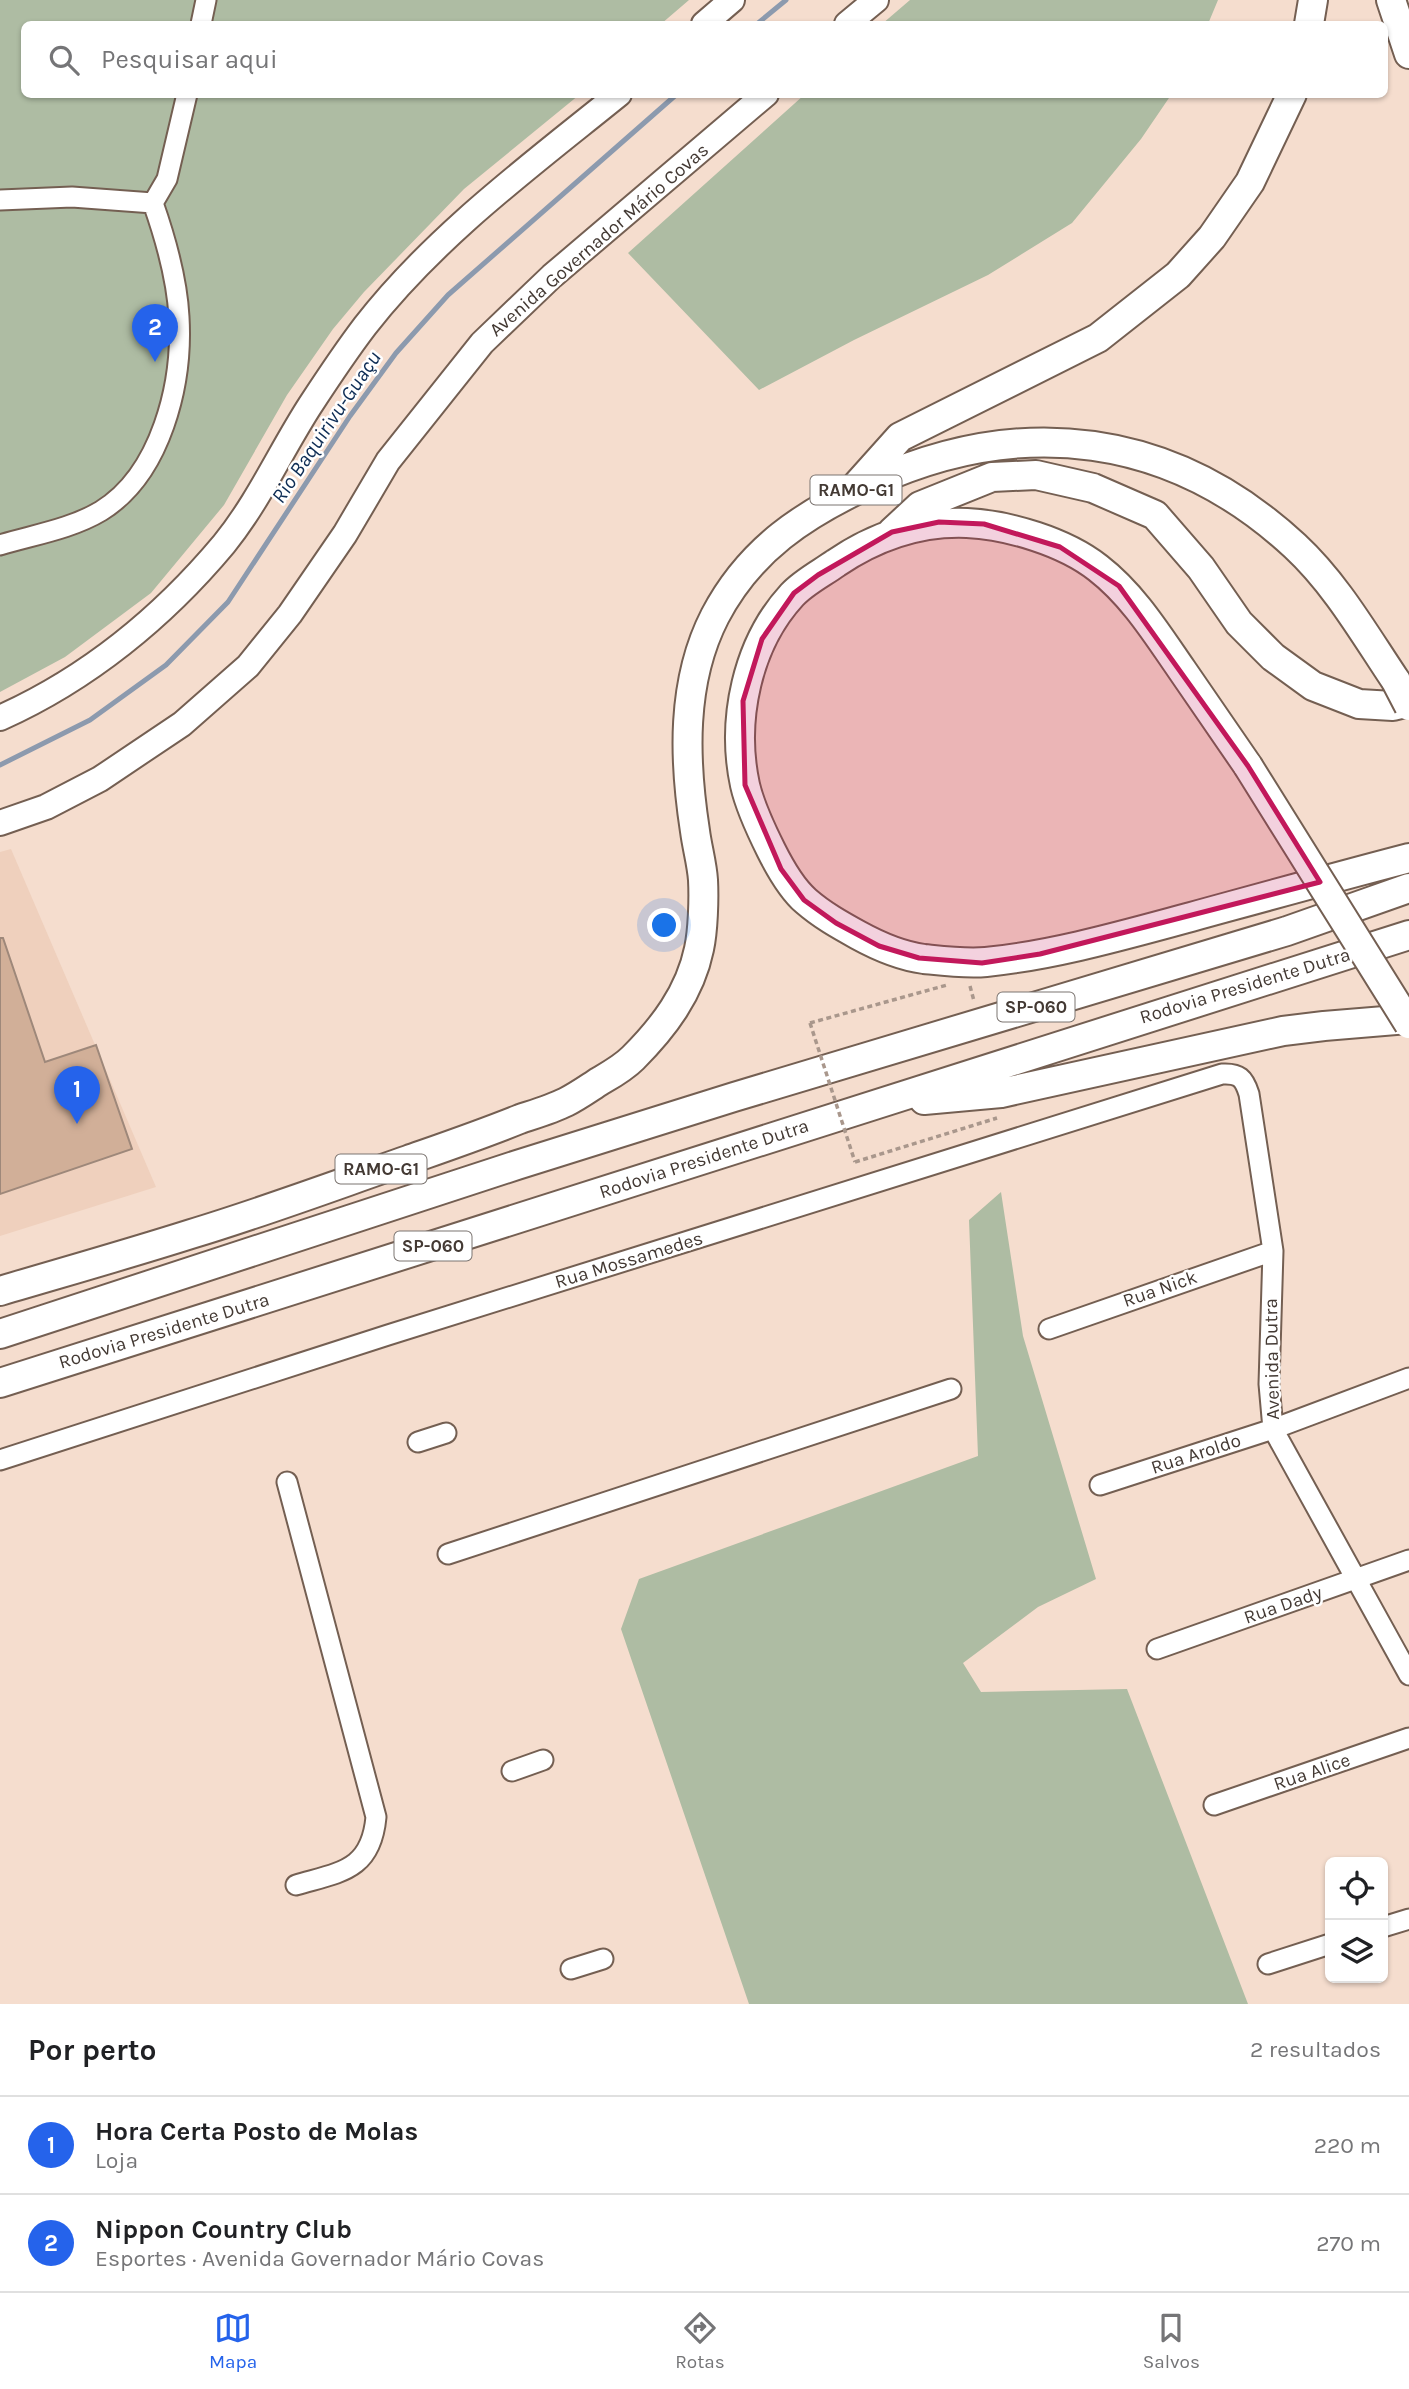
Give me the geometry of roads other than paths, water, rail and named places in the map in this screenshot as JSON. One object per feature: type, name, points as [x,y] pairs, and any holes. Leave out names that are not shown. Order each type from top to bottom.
[{"type":"highway","points":[[1309,21],[1313,0]]},
{"type":"highway","points":[[1391,0],[1409,54]]},
{"type":"highway","points":[[851,493],[900,437],[1098,338],[1178,275],[1212,237],[1250,182],[1290,98]]},
{"type":"highway","name":"RAMO-G1","points":[[0,1291],[195,1233],[457,1143],[566,1102],[627,1064],[658,1032],[684,994],[700,948],[703,880],[689,789],[687,746],[690,703],[700,654],[715,616],[743,573],[784,532],[832,501],[897,471],[950,454],[997,445],[1050,441],[1104,446],[1166,464],[1197,478],[1259,515],[1298,548],[1332,588],[1409,704]]},
{"type":"highway","points":[[892,532],[920,506],[992,477],[1036,475],[1093,488],[1154,515],[1201,568],[1239,623],[1273,657],[1313,686],[1359,704],[1409,704]]},
{"type":"highway","points":[[866,1106],[1001,1093],[1283,1031],[1409,1022],[1248,766],[1153,627],[1119,586],[1094,565],[1060,547],[1022,532],[984,524],[940,522],[892,532],[857,549],[794,593],[762,639],[752,664],[743,701],[741,747],[745,785],[761,830],[781,869],[804,900],[836,923],[878,946],[919,958],[982,963],[1040,954],[1141,930],[1409,858]]},
{"type":"highway","name":"Rodovia Presidente Dutra","points":[[0,1334],[517,1165],[1287,931],[1409,888]]},
{"type":"highway","name":"Rodovia Presidente Dutra","points":[[0,1382],[1409,935]]},
{"type":"main road","points":[[708,21],[732,0]]},
{"type":"main road","points":[[851,21],[876,0]]},
{"type":"main road","points":[[0,718],[82,673],[158,615],[225,543],[263,487],[311,405],[366,326],[410,275],[453,232],[614,98]]},
{"type":"main road","name":"Avenida Governador Mário Covas","points":[[0,823],[46,807],[100,779],[182,724],[248,666],[290,614],[345,534],[388,461],[482,343],[552,276],[761,98]]},
{"type":"street","points":[[202,21],[206,0]]},
{"type":"street","points":[[0,545],[56,529],[100,511],[126,491],[142,472],[156,447],[171,398],[179,353],[179,318],[174,276],[153,204],[167,179],[186,98]]},
{"type":"street","points":[[0,200],[72,197],[153,204]]},
{"type":"street","name":"Rua Mossamedes","points":[[0,1460],[388,1335],[1222,1074],[1235,1073],[1245,1080],[1249,1094]]},
{"type":"street","name":"Avenida Dutra","points":[[1249,1094],[1273,1251],[1269,1384],[1273,1429],[1409,1675]]},
{"type":"street","name":"Rua Nick","points":[[1049,1329],[1273,1251]]},
{"type":"street","name":"Rua Aroldo","points":[[1100,1485],[1273,1429],[1409,1378]]},
{"type":"street","points":[[448,1554],[951,1389]]},
{"type":"street","points":[[418,1442],[446,1433]]},
{"type":"street","points":[[287,1482],[376,1817],[374,1837],[363,1857],[347,1869],[296,1885]]},
{"type":"street","name":"Rua Dady","points":[[1157,1649],[1409,1560]]},
{"type":"street","name":"Rua Alice","points":[[1214,1805],[1409,1738]]},
{"type":"street","points":[[512,1771],[543,1760]]},
{"type":"street","points":[[1388,1925],[1409,1919]]},
{"type":"street","points":[[1268,1964],[1325,1946]]},
{"type":"street","points":[[570,1969],[603,1959]]},
{"type":"waterway","name":"Rio Baquirivu-Guaçu","points":[[761,21],[786,0]]},
{"type":"waterway","name":"Rio Baquirivu-Guaçu","points":[[0,765],[90,720],[166,665],[228,602],[350,416],[396,353],[448,295],[672,98]]},
{"type":"place","name":"Nippon Country Club","points":[[155,362]]},
{"type":"place","name":"Hora Certa Posto de Molas","points":[[77,1124]]}]
